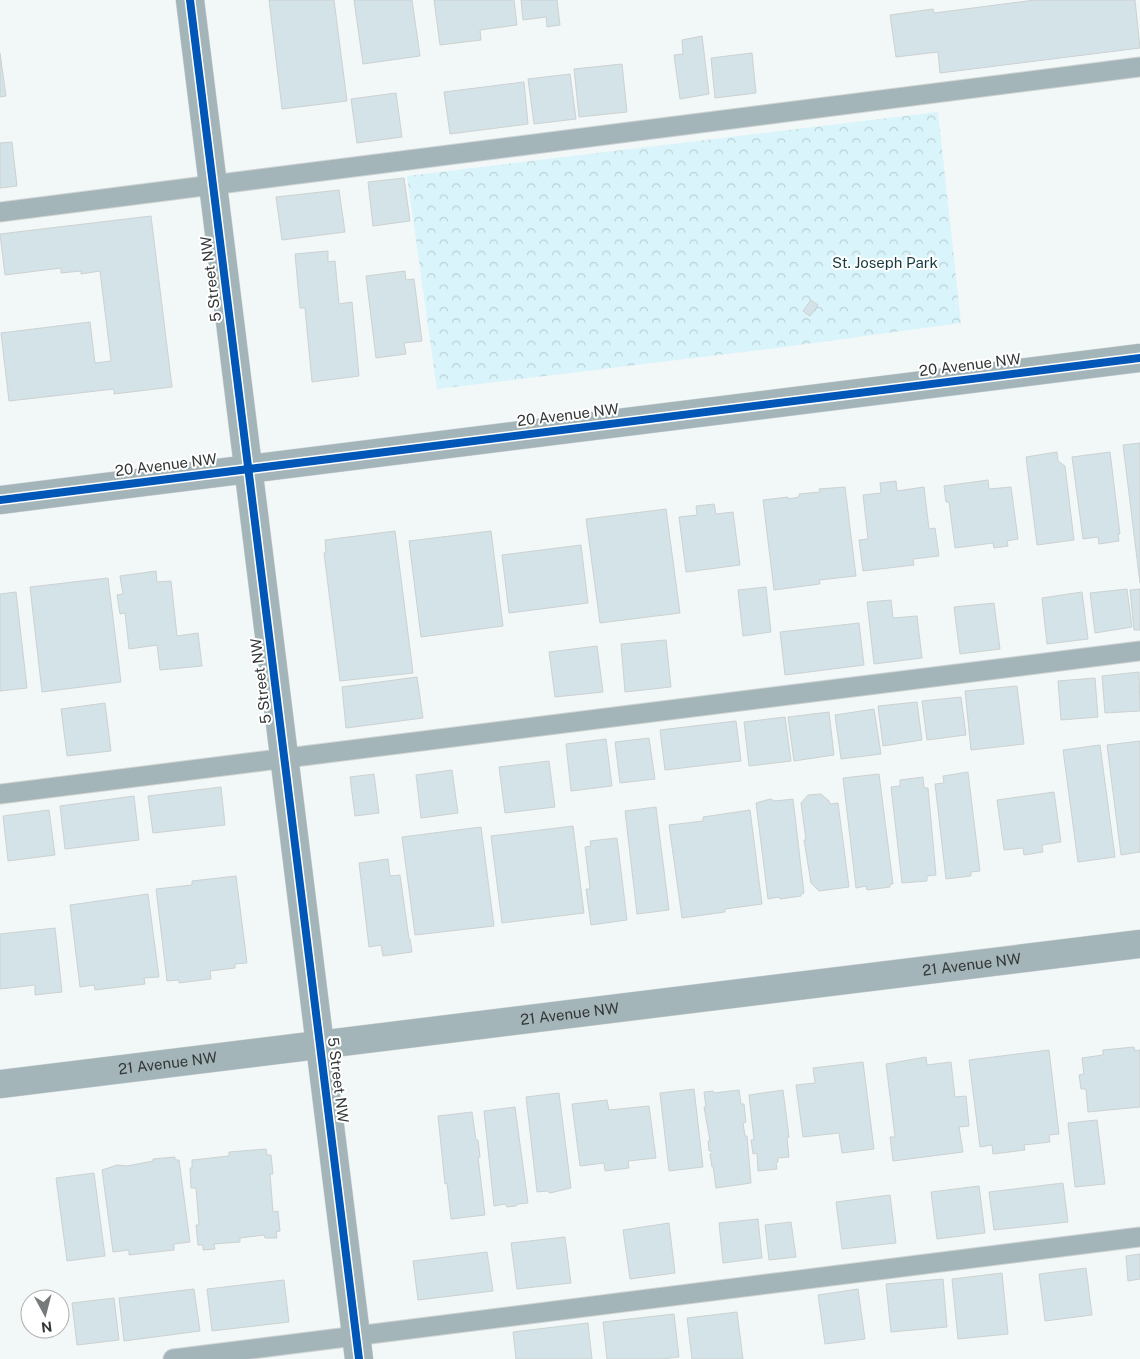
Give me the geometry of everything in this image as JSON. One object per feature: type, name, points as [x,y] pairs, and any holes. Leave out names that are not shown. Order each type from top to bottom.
[{"type":"street","name":"5 Street NW","points":[[190,0],[358,1348]]},
{"type":"street","name":"20 Avenue NW","points":[[0,500],[1140,358]]},
{"type":"street","name":"21 Avenue NW","points":[[0,1084],[1140,944]]},
{"type":"lane","points":[[0,212],[1140,66]]},
{"type":"lane","points":[[0,794],[1140,651]]},
{"type":"lane","points":[[174,1359],[358,1348],[1140,1237]]},
{"type":"green space","name":"St. Joseph Park","points":[[938,112],[961,323],[777,348],[437,389],[407,176]]},
{"type":"building","points":[[269,0],[334,0],[347,101],[282,109]]},
{"type":"building","points":[[354,0],[412,0],[420,56],[363,64]]},
{"type":"building","points":[[434,0],[514,0],[517,25],[480,30],[481,40],[440,45]]},
{"type":"building","points":[[521,0],[557,0],[560,25],[547,27],[546,17],[523,20]]},
{"type":"building","points":[[1035,0],[1135,0],[1140,48],[940,73],[938,52],[896,57],[890,15],[933,9],[934,13]]},
{"type":"building","points":[[702,36],[709,94],[680,99],[674,55],[683,54],[682,40]]},
{"type":"building","points":[[0,53],[6,96],[0,97]]},
{"type":"building","points":[[752,53],[756,93],[715,98],[711,58]]},
{"type":"building","points":[[622,64],[627,112],[579,117],[574,69]]},
{"type":"building","points":[[570,74],[576,119],[534,124],[528,79]]},
{"type":"building","points":[[524,82],[528,124],[450,134],[444,92]]},
{"type":"building","points":[[396,93],[402,137],[357,143],[351,99]]},
{"type":"building","points":[[12,142],[17,186],[0,188],[0,143]]},
{"type":"building","points":[[404,178],[410,221],[373,226],[368,182]]},
{"type":"building","points":[[339,190],[345,232],[282,240],[276,197]]},
{"type":"building","points":[[151,216],[172,387],[114,394],[114,389],[9,401],[1,333],[90,322],[95,363],[111,361],[100,271],[81,274],[81,271],[61,273],[61,268],[5,275],[0,234]]},
{"type":"building","points":[[328,251],[328,262],[335,261],[339,304],[352,302],[359,376],[312,382],[305,308],[300,308],[295,254]]},
{"type":"building","points":[[405,271],[406,280],[414,279],[422,341],[404,343],[406,354],[376,358],[366,276]]},
{"type":"building","points":[[811,300],[818,305],[810,316],[803,311]]},
{"type":"building","points":[[1140,443],[1140,583],[1123,445]]},
{"type":"building","points":[[1057,452],[1058,461],[1065,466],[1074,540],[1037,545],[1026,457]]},
{"type":"building","points":[[1110,452],[1120,534],[1118,534],[1119,541],[1099,544],[1098,537],[1083,539],[1072,457]]},
{"type":"building","points":[[988,480],[989,489],[1011,487],[1018,539],[1007,541],[1008,546],[994,548],[993,543],[955,548],[949,502],[946,502],[944,486]]},
{"type":"building","points":[[896,481],[897,491],[924,487],[929,529],[935,528],[939,556],[913,559],[914,565],[863,571],[859,540],[868,539],[863,495],[881,493],[880,483]]},
{"type":"building","points":[[845,487],[856,576],[819,580],[820,584],[774,590],[763,500],[788,497],[788,499],[799,497],[799,494],[820,492],[819,489]]},
{"type":"building","points":[[714,504],[716,514],[733,512],[740,565],[686,572],[679,517],[697,515],[696,506]]},
{"type":"building","points":[[666,509],[680,613],[600,623],[586,519]]},
{"type":"building","points":[[395,531],[413,673],[340,681],[324,553],[326,552],[325,540]]},
{"type":"building","points":[[491,531],[503,626],[421,637],[409,541]]},
{"type":"building","points":[[581,545],[588,603],[509,613],[502,555]]},
{"type":"building","points":[[156,571],[157,582],[171,581],[177,636],[198,633],[202,666],[160,670],[157,645],[129,649],[125,613],[120,614],[117,595],[123,594],[120,576]]},
{"type":"building","points":[[108,578],[121,682],[42,692],[30,587]]},
{"type":"building","points":[[766,587],[771,632],[743,636],[738,590]]},
{"type":"building","points":[[1127,589],[1132,627],[1095,633],[1090,593]]},
{"type":"building","points":[[1140,589],[1140,630],[1134,630],[1130,590]]},
{"type":"building","points":[[16,592],[27,688],[0,691],[0,594]]},
{"type":"building","points":[[1082,592],[1088,639],[1047,644],[1042,598]]},
{"type":"building","points":[[891,600],[893,618],[917,616],[922,658],[874,664],[867,602]]},
{"type":"building","points":[[994,603],[1000,649],[960,654],[954,607]]},
{"type":"building","points":[[859,623],[864,665],[785,675],[780,632]]},
{"type":"building","points":[[666,640],[671,687],[625,692],[621,644]]},
{"type":"building","points":[[597,646],[603,692],[555,697],[549,652]]},
{"type":"building","points":[[1139,672],[1140,711],[1105,713],[1102,676]]},
{"type":"building","points":[[417,677],[423,718],[346,728],[342,687]]},
{"type":"building","points":[[1095,678],[1098,717],[1061,720],[1058,681]]},
{"type":"building","points":[[1017,686],[1024,744],[971,750],[965,691]]},
{"type":"building","points":[[961,697],[966,735],[927,740],[922,701]]},
{"type":"building","points":[[917,702],[922,740],[883,746],[878,706]]},
{"type":"building","points":[[105,703],[111,751],[67,756],[61,709]]},
{"type":"building","points":[[874,709],[881,754],[841,759],[835,715]]},
{"type":"building","points":[[829,712],[834,755],[794,761],[788,717]]},
{"type":"building","points":[[785,717],[791,761],[749,766],[744,722]]},
{"type":"building","points":[[736,721],[741,761],[665,770],[660,730]]},
{"type":"building","points":[[649,738],[655,779],[620,783],[615,742]]},
{"type":"building","points":[[606,739],[612,786],[571,791],[566,744]]},
{"type":"building","points":[[1140,741],[1140,852],[1121,855],[1107,745]]},
{"type":"building","points":[[1100,745],[1115,857],[1078,862],[1063,750]]},
{"type":"building","points":[[549,761],[555,807],[505,813],[499,767]]},
{"type":"building","points":[[452,770],[458,813],[421,818],[416,775]]},
{"type":"building","points":[[968,772],[980,871],[971,872],[971,876],[946,879],[935,784],[944,783],[943,776]]},
{"type":"building","points":[[374,774],[379,813],[355,816],[350,777]]},
{"type":"building","points":[[879,774],[893,884],[890,884],[890,887],[867,890],[866,886],[856,888],[843,778]]},
{"type":"building","points":[[923,777],[924,788],[928,788],[936,875],[927,876],[927,881],[902,883],[891,787],[900,786],[900,780]]},
{"type":"building","points":[[221,787],[225,825],[153,833],[148,796]]},
{"type":"building","points":[[1054,792],[1061,842],[1042,845],[1043,852],[1024,855],[1023,848],[1004,850],[997,800]]},
{"type":"building","points":[[821,794],[830,804],[838,803],[849,887],[819,891],[811,883],[804,840],[806,840],[801,803],[808,795]]},
{"type":"building","points":[[134,796],[139,840],[65,849],[60,806]]},
{"type":"building","points":[[770,799],[775,801],[793,799],[804,893],[801,896],[768,899],[756,803]]},
{"type":"building","points":[[656,807],[669,910],[637,914],[625,811]]},
{"type":"building","points":[[49,810],[55,855],[8,861],[3,816]]},
{"type":"building","points":[[750,810],[762,904],[725,909],[725,912],[682,918],[669,825],[703,821],[703,817]]},
{"type":"building","points":[[573,826],[584,913],[502,923],[491,836]]},
{"type":"building","points":[[481,827],[494,926],[415,935],[402,837]]},
{"type":"building","points":[[617,838],[627,920],[591,925],[586,889],[590,889],[585,847],[591,846],[590,841]]},
{"type":"building","points":[[388,859],[390,876],[400,875],[412,952],[383,956],[381,945],[369,947],[359,863]]},
{"type":"building","points":[[236,876],[247,963],[235,964],[235,968],[210,971],[211,979],[179,983],[179,980],[167,981],[156,889],[192,885],[192,881]]},
{"type":"building","points":[[148,894],[159,977],[144,978],[145,984],[95,990],[94,985],[80,987],[70,905]]},
{"type":"building","points":[[55,928],[62,992],[35,995],[35,985],[0,989],[0,934]]},
{"type":"building","points":[[1134,1047],[1135,1051],[1140,1050],[1140,1107],[1088,1112],[1086,1089],[1081,1089],[1079,1075],[1084,1074],[1082,1058],[1103,1055],[1103,1050]]},
{"type":"building","points":[[1049,1050],[1059,1134],[1049,1135],[1050,1142],[1024,1145],[1025,1150],[993,1154],[992,1145],[980,1147],[969,1060]]},
{"type":"building","points":[[926,1057],[927,1065],[951,1062],[955,1097],[966,1096],[969,1126],[959,1127],[963,1152],[893,1161],[890,1137],[895,1137],[886,1064]]},
{"type":"building","points":[[863,1062],[874,1149],[842,1153],[839,1133],[803,1137],[796,1085],[815,1083],[813,1068]]},
{"type":"building","points":[[694,1089],[703,1167],[669,1171],[660,1093]]},
{"type":"building","points":[[739,1090],[741,1104],[744,1104],[746,1122],[743,1123],[745,1136],[747,1136],[751,1183],[716,1188],[710,1154],[712,1151],[709,1151],[708,1141],[710,1141],[704,1107],[706,1107],[704,1092],[713,1091],[714,1093]]},
{"type":"building","points":[[783,1090],[789,1137],[787,1138],[789,1157],[778,1158],[776,1163],[777,1169],[758,1171],[757,1153],[753,1154],[751,1140],[754,1140],[749,1095]]},
{"type":"building","points":[[559,1093],[571,1188],[550,1193],[547,1191],[537,1192],[526,1097]]},
{"type":"building","points":[[607,1100],[609,1110],[649,1106],[656,1158],[628,1161],[629,1168],[605,1171],[604,1163],[580,1166],[572,1104]]},
{"type":"building","points":[[515,1107],[528,1203],[507,1207],[505,1204],[494,1206],[484,1111]]},
{"type":"building","points":[[472,1112],[476,1140],[478,1140],[480,1157],[478,1157],[485,1215],[451,1219],[447,1183],[445,1184],[438,1116]]},
{"type":"building","points":[[1097,1120],[1105,1184],[1075,1187],[1068,1123]]},
{"type":"building","points":[[266,1149],[267,1155],[271,1155],[273,1174],[270,1174],[273,1212],[278,1211],[280,1231],[276,1232],[277,1238],[265,1238],[264,1235],[240,1238],[240,1242],[214,1244],[215,1249],[203,1250],[203,1245],[198,1245],[196,1225],[199,1225],[196,1188],[191,1188],[190,1168],[192,1168],[192,1160],[229,1156],[229,1152]]},
{"type":"building","points":[[175,1157],[175,1160],[179,1160],[190,1242],[174,1244],[174,1250],[129,1255],[129,1250],[113,1252],[102,1170],[117,1165],[127,1166],[153,1161],[153,1159]]},
{"type":"building","points":[[94,1173],[105,1256],[67,1261],[56,1178]]},
{"type":"building","points":[[1063,1183],[1068,1222],[994,1230],[989,1192]]},
{"type":"building","points":[[979,1186],[985,1233],[937,1239],[931,1192]]},
{"type":"building","points":[[890,1195],[896,1243],[842,1249],[836,1202]]},
{"type":"building","points":[[758,1219],[762,1258],[723,1263],[719,1223]]},
{"type":"building","points":[[791,1222],[796,1257],[769,1260],[765,1225]]},
{"type":"building","points":[[669,1223],[675,1273],[630,1279],[623,1230]]},
{"type":"building","points":[[565,1237],[571,1283],[517,1289],[511,1243]]},
{"type":"building","points":[[487,1252],[493,1291],[418,1300],[413,1261]]},
{"type":"building","points":[[1140,1254],[1140,1279],[1128,1281],[1126,1256]]},
{"type":"building","points":[[1086,1268],[1092,1315],[1045,1321],[1039,1274]]},
{"type":"building","points":[[1002,1273],[1008,1334],[958,1339],[952,1279]]},
{"type":"building","points":[[943,1279],[947,1327],[891,1332],[886,1284]]},
{"type":"building","points":[[284,1280],[289,1322],[212,1331],[207,1289]]},
{"type":"building","points":[[194,1289],[200,1331],[124,1341],[119,1298]]},
{"type":"building","points":[[858,1289],[865,1339],[825,1344],[818,1295]]},
{"type":"building","points":[[114,1298],[119,1340],[77,1345],[72,1303]]},
{"type":"building","points":[[737,1312],[743,1359],[692,1359],[687,1318]]},
{"type":"building","points":[[674,1314],[679,1357],[662,1359],[607,1359],[603,1322]]},
{"type":"building","points":[[588,1323],[592,1359],[516,1359],[513,1332]]},
{"type":"cycle path","points":[[190,0],[359,1359]]},
{"type":"cycle path","points":[[0,500],[1140,358]]}]
